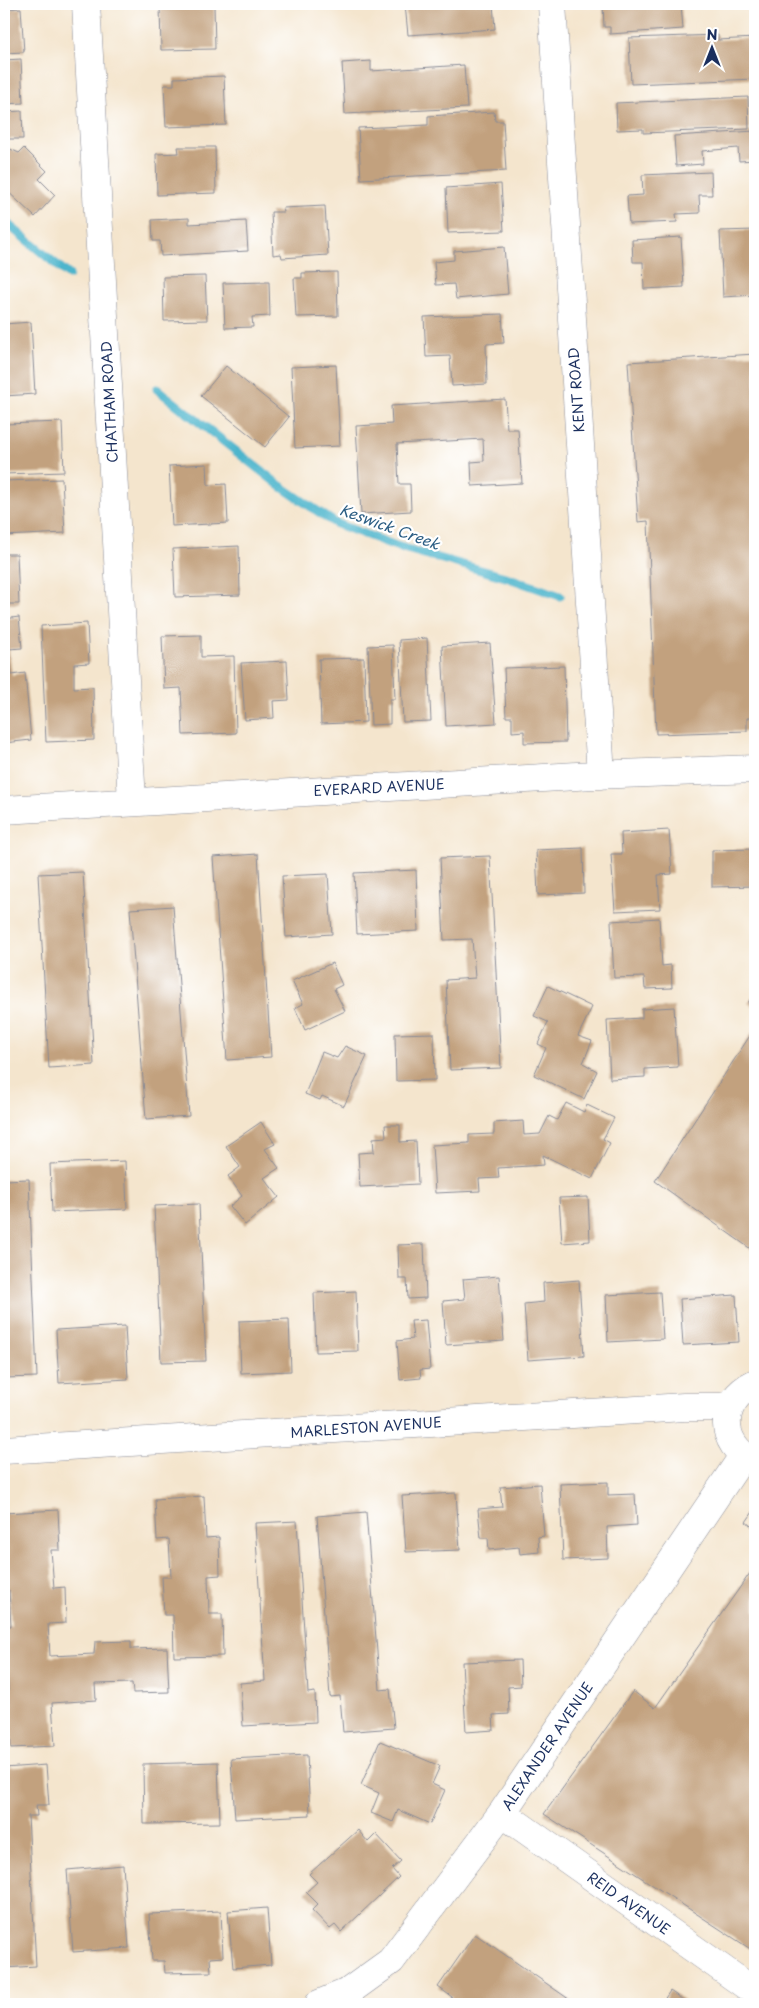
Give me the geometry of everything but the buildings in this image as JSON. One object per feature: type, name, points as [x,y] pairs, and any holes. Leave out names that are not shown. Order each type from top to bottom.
[{"type":"street","name":"CHATHAM ROAD","points":[[86,4],[132,801]]},
{"type":"street","name":"KENT ROAD","points":[[552,4],[601,775]]},
{"type":"street","name":"EVERARD AVENUE","points":[[4,810],[601,775],[755,769]]},
{"type":"street","points":[[749,1459],[731,1442],[726,1421],[729,1407],[734,1398],[744,1388],[755,1383]]},
{"type":"street","name":"MARLESTON AVENUE","points":[[4,1450],[684,1407],[729,1407]]},
{"type":"street","name":"ALEXANDER AVENUE","points":[[319,2004],[348,1992],[391,1961],[502,1813],[749,1459]]},
{"type":"street","name":"REID AVENUE","points":[[502,1813],[755,1992]]},
{"type":"waterway","name":"Keswick Creek","points":[[4,221],[69,275]]},
{"type":"waterway","name":"Keswick Creek","points":[[157,389],[279,485],[335,523],[396,546],[509,578],[560,596]]}]
